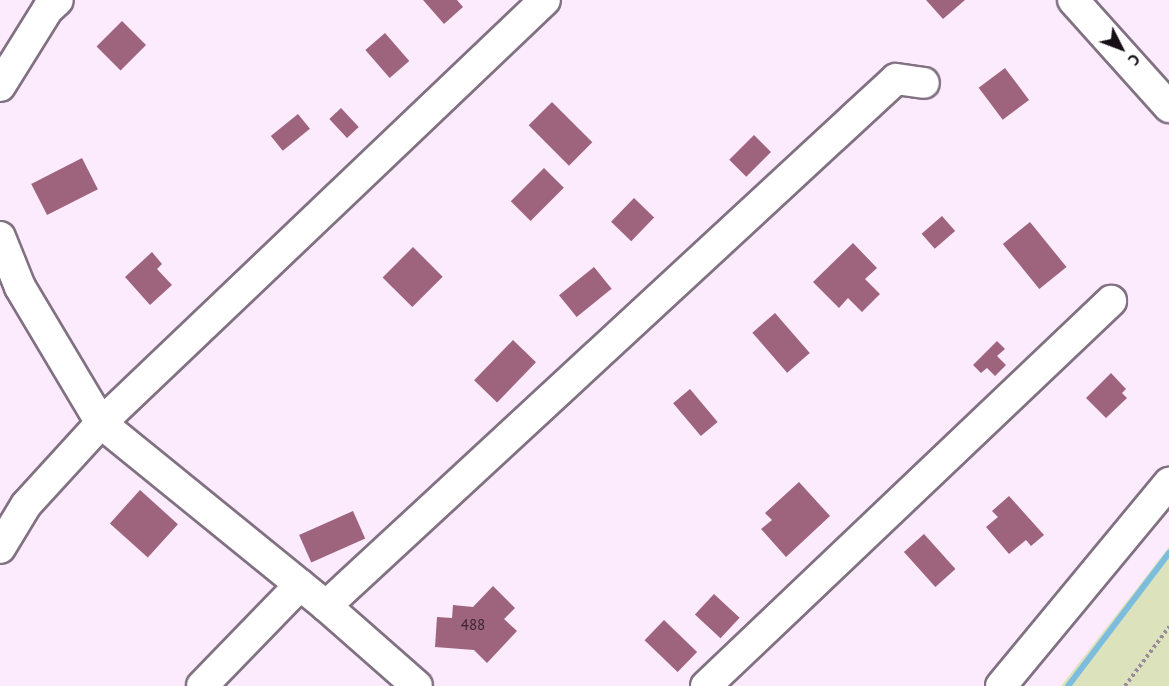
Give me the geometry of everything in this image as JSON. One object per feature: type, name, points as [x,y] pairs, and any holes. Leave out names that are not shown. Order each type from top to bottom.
[{"type":"street","points":[[0,86],[48,9],[58,0]]},
{"type":"street","points":[[0,548],[26,505],[101,423],[545,0]]},
{"type":"street","points":[[1073,0],[1169,107]]},
{"type":"street","points":[[326,606],[896,79],[924,83]]},
{"type":"street","points":[[0,237],[20,287],[101,423],[326,606],[417,686]]},
{"type":"street","points":[[706,686],[1111,301]]},
{"type":"street","points":[[1000,686],[1169,483]]},
{"type":"street","points":[[202,686],[300,585]]},
{"type":"path","points":[[1125,686],[1169,627]]},
{"type":"green space","points":[[1169,547],[1169,686],[1061,686]]},
{"type":"building","points":[[423,0],[457,0],[463,7],[444,24]]},
{"type":"building","points":[[926,0],[965,0],[943,19]]},
{"type":"building","points":[[122,21],[146,45],[121,70],[97,46]]},
{"type":"building","points":[[385,33],[409,61],[390,78],[365,50]]},
{"type":"building","points":[[1005,68],[1029,100],[1003,120],[979,88]]},
{"type":"building","points":[[552,102],[592,142],[569,166],[529,125]]},
{"type":"building","points":[[341,108],[359,127],[347,138],[329,119]]},
{"type":"building","points":[[298,114],[310,129],[283,151],[271,136]]},
{"type":"building","points":[[754,135],[771,152],[746,177],[729,160]]},
{"type":"building","points":[[82,158],[98,189],[47,215],[31,184]]},
{"type":"building","points":[[544,168],[564,188],[531,221],[511,201]]},
{"type":"building","points":[[634,198],[654,217],[631,241],[611,222]]},
{"type":"building","points":[[942,216],[955,231],[935,249],[922,234]]},
{"type":"building","points":[[1030,222],[1067,267],[1039,289],[1003,244]]},
{"type":"building","points":[[853,243],[877,268],[865,279],[880,294],[862,312],[848,298],[839,308],[813,282]]},
{"type":"building","points":[[413,247],[443,277],[412,307],[383,277]]},
{"type":"building","points":[[152,252],[162,264],[157,269],[172,285],[150,305],[125,277]]},
{"type":"building","points":[[594,267],[612,289],[577,317],[559,295]]},
{"type":"building","points":[[775,313],[810,353],[787,373],[752,333]]},
{"type":"building","points":[[513,340],[536,362],[497,403],[474,380]]},
{"type":"building","points":[[997,341],[1005,349],[997,356],[1006,365],[995,376],[987,368],[981,373],[973,365]]},
{"type":"building","points":[[1111,373],[1126,389],[1122,393],[1127,398],[1106,418],[1086,398]]},
{"type":"building","points":[[690,389],[718,422],[701,436],[673,403]]},
{"type":"building","points":[[799,482],[830,516],[786,557],[761,529],[772,520],[765,513]]},
{"type":"building","points":[[140,490],[178,524],[148,558],[110,523]]},
{"type":"building","points":[[1009,496],[1044,535],[1031,546],[1026,540],[1009,554],[986,527],[998,517],[992,511]]},
{"type":"building","points":[[353,511],[365,538],[311,562],[299,535]]},
{"type":"building","points":[[924,534],[955,569],[935,587],[904,552]]},
{"type":"building","points":[[493,586],[515,608],[504,619],[517,631],[487,663],[474,650],[435,647],[437,617],[452,618],[453,605],[473,607]]},
{"type":"building","points":[[714,594],[740,618],[721,638],[695,614]]},
{"type":"building","points":[[664,620],[697,652],[678,672],[645,640]]},
{"type":"waterway","points":[[1068,686],[1169,553]]}]
